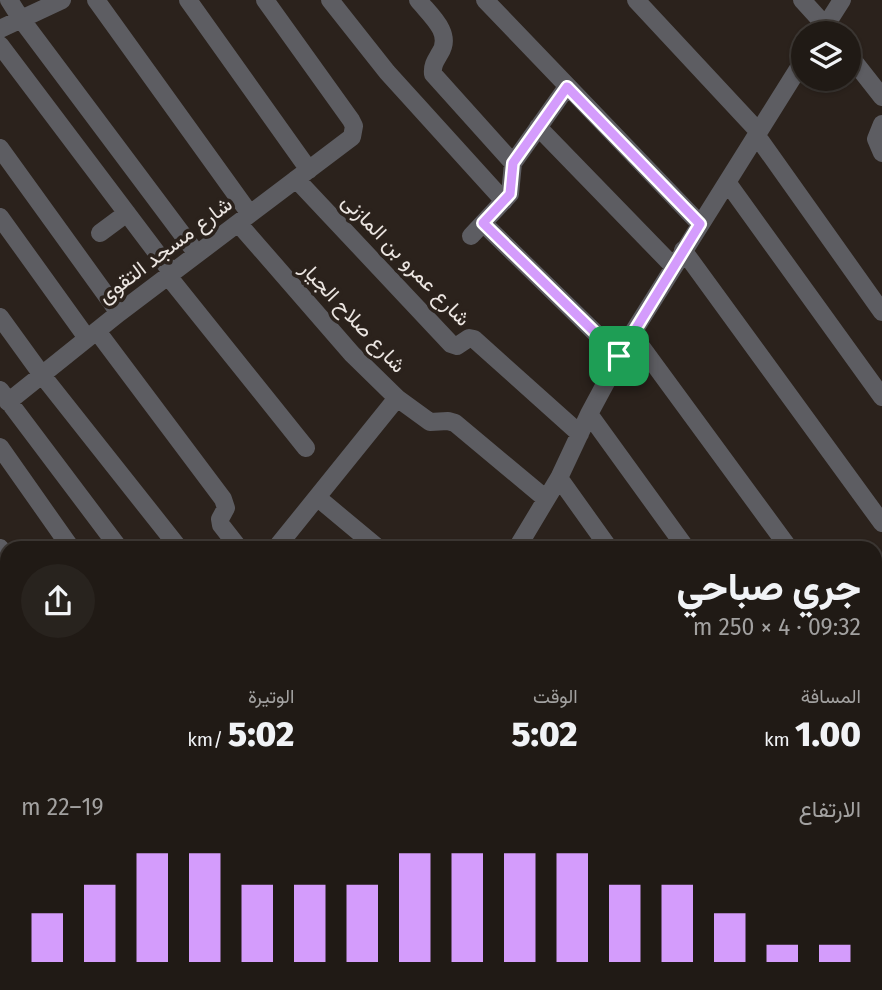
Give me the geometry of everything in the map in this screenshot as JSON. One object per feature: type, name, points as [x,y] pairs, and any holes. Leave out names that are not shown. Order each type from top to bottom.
[{"type":"street","points":[[9,0],[197,254]]},
{"type":"street","points":[[0,29],[62,0]]},
{"type":"street","name":"شارع صلاح الجيار","points":[[96,0],[244,218],[352,354],[397,398],[430,422],[448,421],[454,424],[546,499]]},
{"type":"street","points":[[188,0],[302,175]]},
{"type":"street","name":"شارع مسجد التقوى","points":[[4,396],[42,375],[119,313],[352,137],[354,126],[351,120],[265,0]]},
{"type":"street","points":[[330,0],[387,72],[504,201]]},
{"type":"street","points":[[418,0],[440,27],[445,41],[433,64],[432,74],[513,163]]},
{"type":"street","points":[[485,0],[700,224]]},
{"type":"street","points":[[636,0],[758,134],[882,312]]},
{"type":"street","points":[[802,0],[818,21]]},
{"type":"street","points":[[831,21],[842,0]]},
{"type":"street","points":[[0,45],[170,275],[306,449]]},
{"type":"street","points":[[861,70],[882,97]]},
{"type":"street","points":[[524,541],[559,478],[619,356],[791,80]]},
{"type":"street","points":[[567,87],[513,163],[510,194],[477,229],[619,356]]},
{"type":"street","points":[[882,124],[876,139],[882,153]]},
{"type":"street","points":[[538,127],[673,266]]},
{"type":"street","points":[[0,148],[119,313]]},
{"type":"street","name":"شارع عمرو بن المازنى","points":[[302,175],[451,344],[457,346],[469,338],[474,339],[580,434]]},
{"type":"street","points":[[727,182],[882,397]]},
{"type":"street","points":[[100,233],[127,214]]},
{"type":"street","points":[[0,217],[223,499],[226,508],[220,519],[221,525],[234,541]]},
{"type":"street","points":[[683,250],[882,523]]},
{"type":"street","points":[[0,317],[42,375],[173,541]]},
{"type":"street","points":[[632,334],[782,541]]},
{"type":"street","points":[[4,396],[114,541]]},
{"type":"street","points":[[282,541],[397,398]]},
{"type":"street","points":[[589,414],[681,541]]},
{"type":"street","points":[[0,447],[66,541]]},
{"type":"street","points":[[559,478],[604,541]]},
{"type":"street","points":[[318,498],[370,541]]},
{"type":"route","points":[[567,87],[700,224],[619,356],[483,223],[510,194],[513,163],[567,87]]}]
